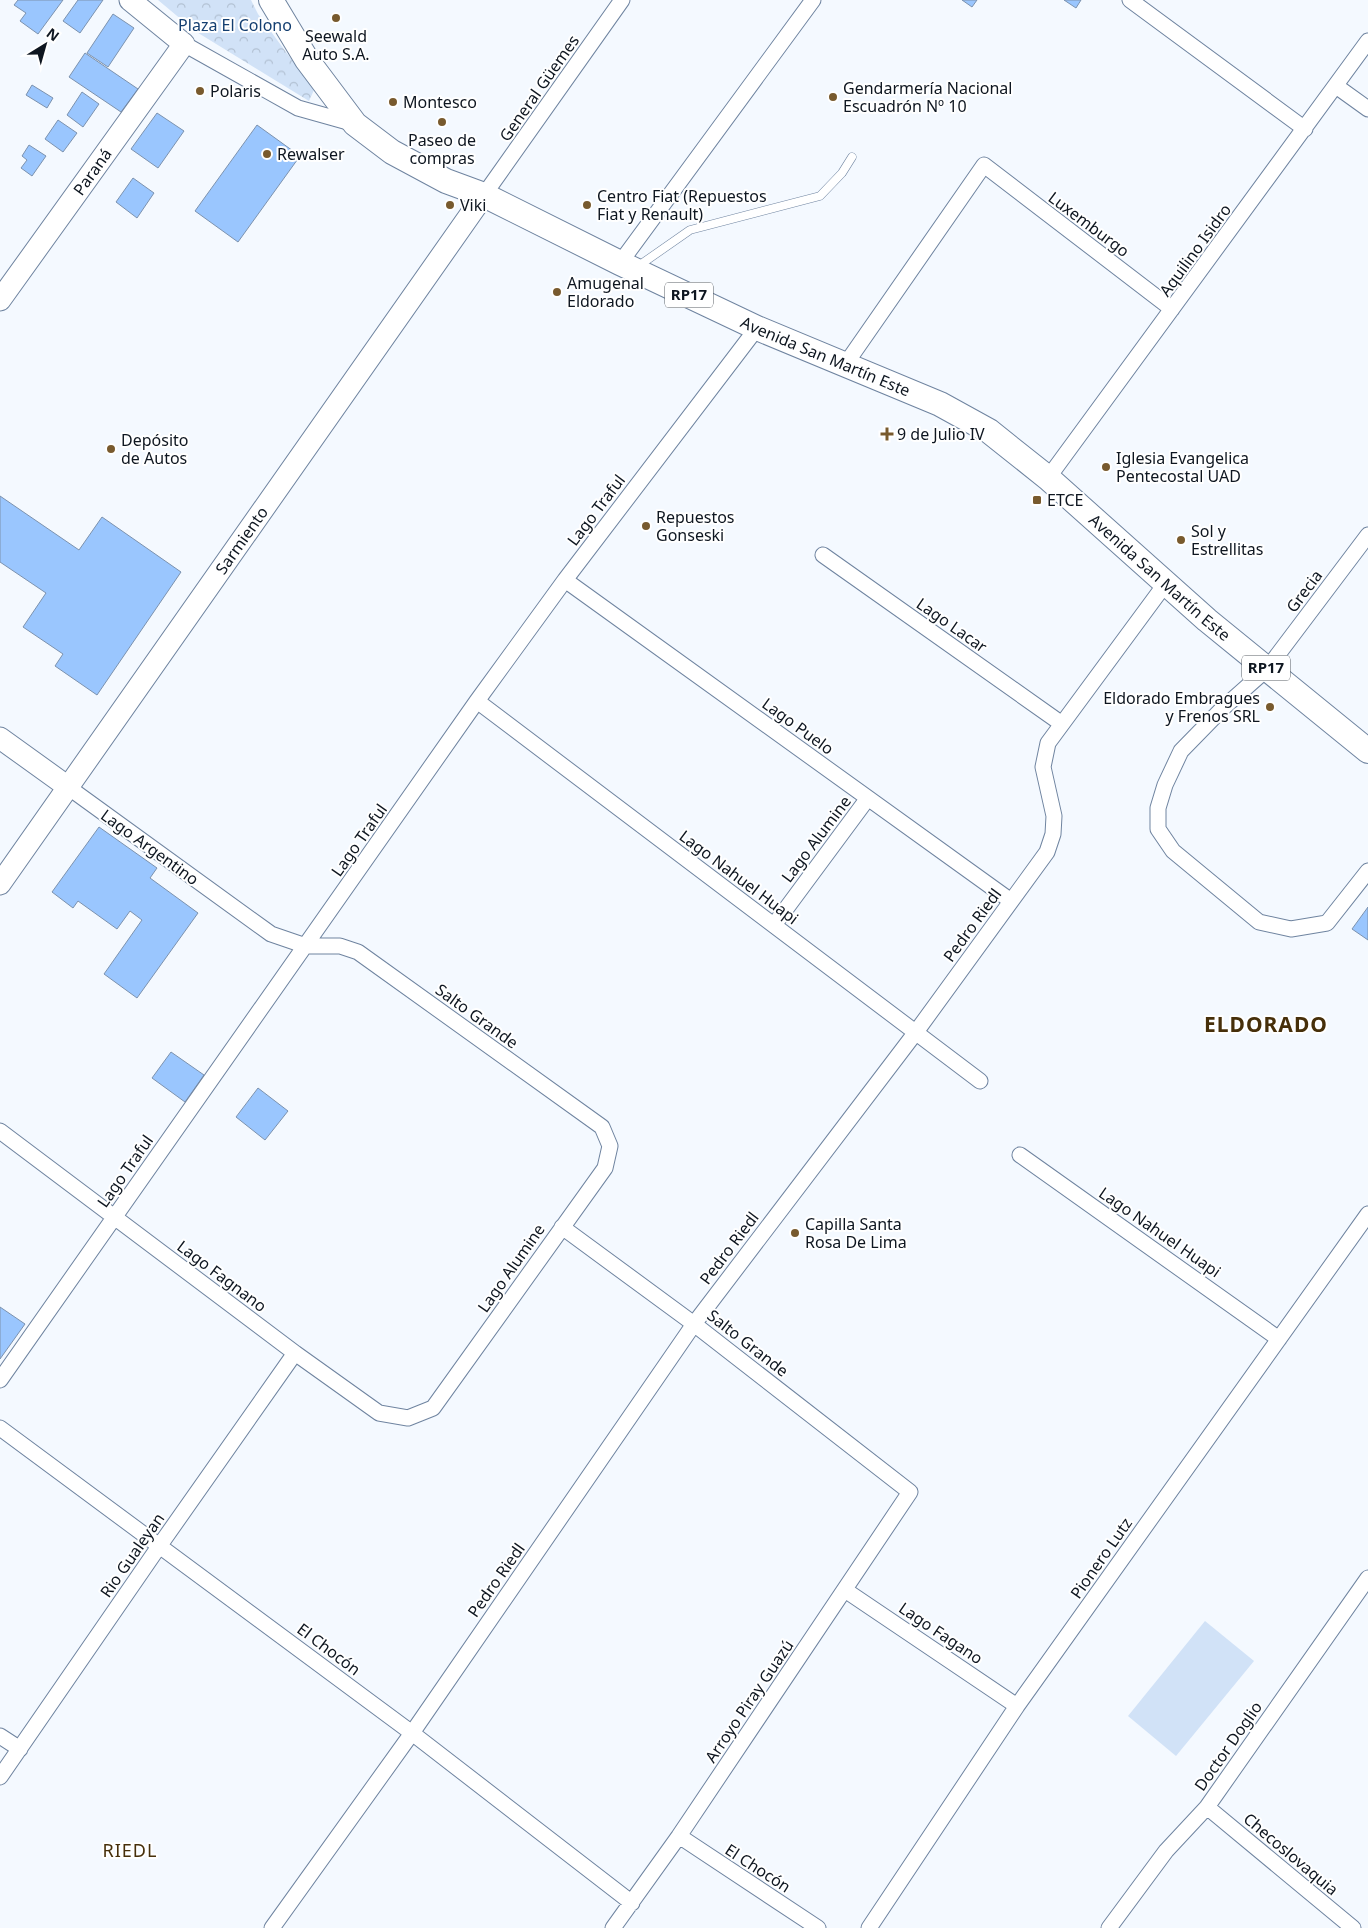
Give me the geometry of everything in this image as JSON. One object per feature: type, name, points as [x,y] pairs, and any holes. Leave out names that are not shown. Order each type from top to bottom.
[{"type":"main road","points":[[130,0],[184,44]]},
{"type":"main road","name":"Avenida San Martín Este","points":[[271,0],[307,60],[355,124],[392,152],[446,181],[484,195],[757,328],[948,408],[989,431],[1048,478],[1166,583],[1267,669],[1368,751]]},
{"type":"main road","name":"Paraná","points":[[0,300],[184,44]]},
{"type":"main road","name":"Sarmiento","points":[[0,884],[484,195]]},
{"type":"main road","name":"Lago Argentino","points":[[0,738],[68,787]]},
{"type":"street","name":"General Güemes","points":[[484,195],[622,0]]},
{"type":"street","points":[[627,266],[813,0]]},
{"type":"street","points":[[1130,0],[1305,129]]},
{"type":"street","name":"Aquilino Isidro","points":[[1048,478],[1368,41]]},
{"type":"street","points":[[184,44],[298,108],[355,124]]},
{"type":"street","points":[[1336,86],[1368,109]]},
{"type":"street","name":"Luxemburgo","points":[[845,365],[984,166],[1172,310]]},
{"type":"street","name":"Lago Traful","points":[[0,1380],[477,701],[565,580],[757,328]]},
{"type":"street","name":"Grecia","points":[[1368,534],[1267,669],[1223,708],[1181,751],[1165,785],[1158,808],[1158,829],[1173,852],[1259,922],[1291,930],[1327,924],[1368,871]]},
{"type":"street","name":"Lago Lacar","points":[[823,555],[1062,724]]},
{"type":"street","name":"Lago Puelo","points":[[565,580],[1011,901]]},
{"type":"street","name":"Pedro Riedl","points":[[272,1928],[412,1733],[694,1324],[916,1032],[1047,852],[1053,834],[1054,816],[1043,767],[1048,743],[1166,583]]},
{"type":"street","name":"Lago Nahuel Huapi","points":[[477,701],[980,1081]]},
{"type":"street","name":"Lago Argentino","points":[[68,787],[271,934],[306,946]]},
{"type":"street","name":"Lago Alumine","points":[[774,925],[868,798]]},
{"type":"street","name":"Salto Grande","points":[[306,946],[340,946],[358,952],[602,1127],[610,1146]]},
{"type":"street","name":"Lago Fagnano","points":[[0,1131],[295,1353],[379,1413],[408,1418],[434,1408]]},
{"type":"street","name":"Lago Alumine","points":[[434,1408],[605,1168],[610,1146]]},
{"type":"street","name":"Lago Nahuel Huapi","points":[[1020,1155],[1279,1339]]},
{"type":"street","name":"Pionero Lutz","points":[[869,1928],[1017,1706],[1368,1214]]},
{"type":"street","name":"Salto Grande","points":[[562,1227],[694,1324],[910,1492]]},
{"type":"street","name":"Rio Gualeyan","points":[[0,1778],[295,1353]]},
{"type":"street","name":"El Chocón","points":[[0,1428],[412,1733],[632,1903]]},
{"type":"street","name":"Arroyo Piray Guazú","points":[[613,1928],[679,1836],[910,1492]]},
{"type":"street","name":"Doctor Doglio","points":[[1109,1928],[1166,1851],[1207,1806],[1368,1580]]},
{"type":"street","name":"Lago Fagano","points":[[845,1590],[1017,1706]]},
{"type":"street","points":[[0,1736],[20,1749]]},
{"type":"street","name":"Checoslovaquia","points":[[1207,1806],[1353,1928]]},
{"type":"street","name":"El Chocón","points":[[679,1836],[818,1928]]},
{"type":"lane","points":[[627,266],[690,230],[820,196],[842,173],[852,157]]},
{"type":"green space","name":"Plaza El Colono","points":[[158,0],[251,0],[258,14],[314,90],[309,101],[195,31]]},
{"type":"green space","points":[[1205,1621],[1254,1661],[1176,1756],[1128,1716]]},
{"type":"building","points":[[18,0],[63,0],[38,34],[20,21],[26,13],[14,5]]},
{"type":"building","points":[[78,0],[103,0],[80,33],[63,21]]},
{"type":"building","points":[[962,0],[977,0],[972,7]]},
{"type":"building","points":[[1064,0],[1081,0],[1076,8]]},
{"type":"building","points":[[113,14],[134,28],[108,67],[87,53]]},
{"type":"building","points":[[85,53],[138,89],[121,112],[69,77]]},
{"type":"building","points":[[32,85],[53,98],[47,108],[26,95]]},
{"type":"building","points":[[82,92],[99,104],[83,127],[67,115]]},
{"type":"building","points":[[157,113],[184,131],[158,168],[131,149]]},
{"type":"building","points":[[58,120],[77,133],[63,152],[45,139]]},
{"type":"building","points":[[257,125],[300,156],[238,242],[195,211]]},
{"type":"building","points":[[29,145],[46,156],[32,176],[21,168],[27,160],[22,156]]},
{"type":"building","points":[[133,178],[154,193],[137,218],[116,202]]},
{"type":"building","points":[[0,496],[79,550],[102,517],[181,572],[97,695],[55,666],[63,654],[23,627],[46,593],[0,562]]},
{"type":"building","points":[[99,827],[157,868],[150,878],[198,913],[137,998],[104,974],[142,920],[130,911],[117,929],[78,901],[73,908],[52,892]]},
{"type":"building","points":[[1368,907],[1368,940],[1352,929]]},
{"type":"building","points":[[171,1052],[204,1075],[185,1102],[152,1078]]},
{"type":"building","points":[[258,1088],[288,1111],[265,1140],[236,1117]]},
{"type":"building","points":[[0,1307],[25,1324],[0,1359]]},
{"type":"place","name":"Seewald Auto S.A.","points":[[336,18]]},
{"type":"place","name":"Polaris","points":[[200,91]]},
{"type":"place","name":"Gendarmería Nacional Escuadrón Nº 10","points":[[833,97]]},
{"type":"place","name":"Montesco","points":[[393,102]]},
{"type":"place","name":"Paseo de compras","points":[[442,122]]},
{"type":"place","name":"Rewalser","points":[[267,154]]},
{"type":"place","name":"Viki","points":[[450,205]]},
{"type":"place","name":"Centro Fiat (Repuestos Fiat y Renault)","points":[[587,205]]},
{"type":"place","name":"Amugenal Eldorado","points":[[557,292]]},
{"type":"place","name":"9 de Julio IV","points":[[887,434]]},
{"type":"place","name":"Depósito de Autos","points":[[111,449]]},
{"type":"place","name":"Iglesia Evangelica Pentecostal UAD","points":[[1106,467]]},
{"type":"place","name":"ETCE","points":[[1037,500]]},
{"type":"place","name":"Repuestos Gonseski","points":[[646,526]]},
{"type":"place","name":"Sol y Estrellitas","points":[[1181,540]]},
{"type":"place","name":"Eldorado Embragues y Frenos SRL","points":[[1270,707]]},
{"type":"place","name":"Capilla Santa Rosa De Lima","points":[[795,1233]]},
{"type":"district","name":"ELDORADO","points":[[1266,1025]]},
{"type":"district","name":"RIEDL","points":[[130,1851]]}]
